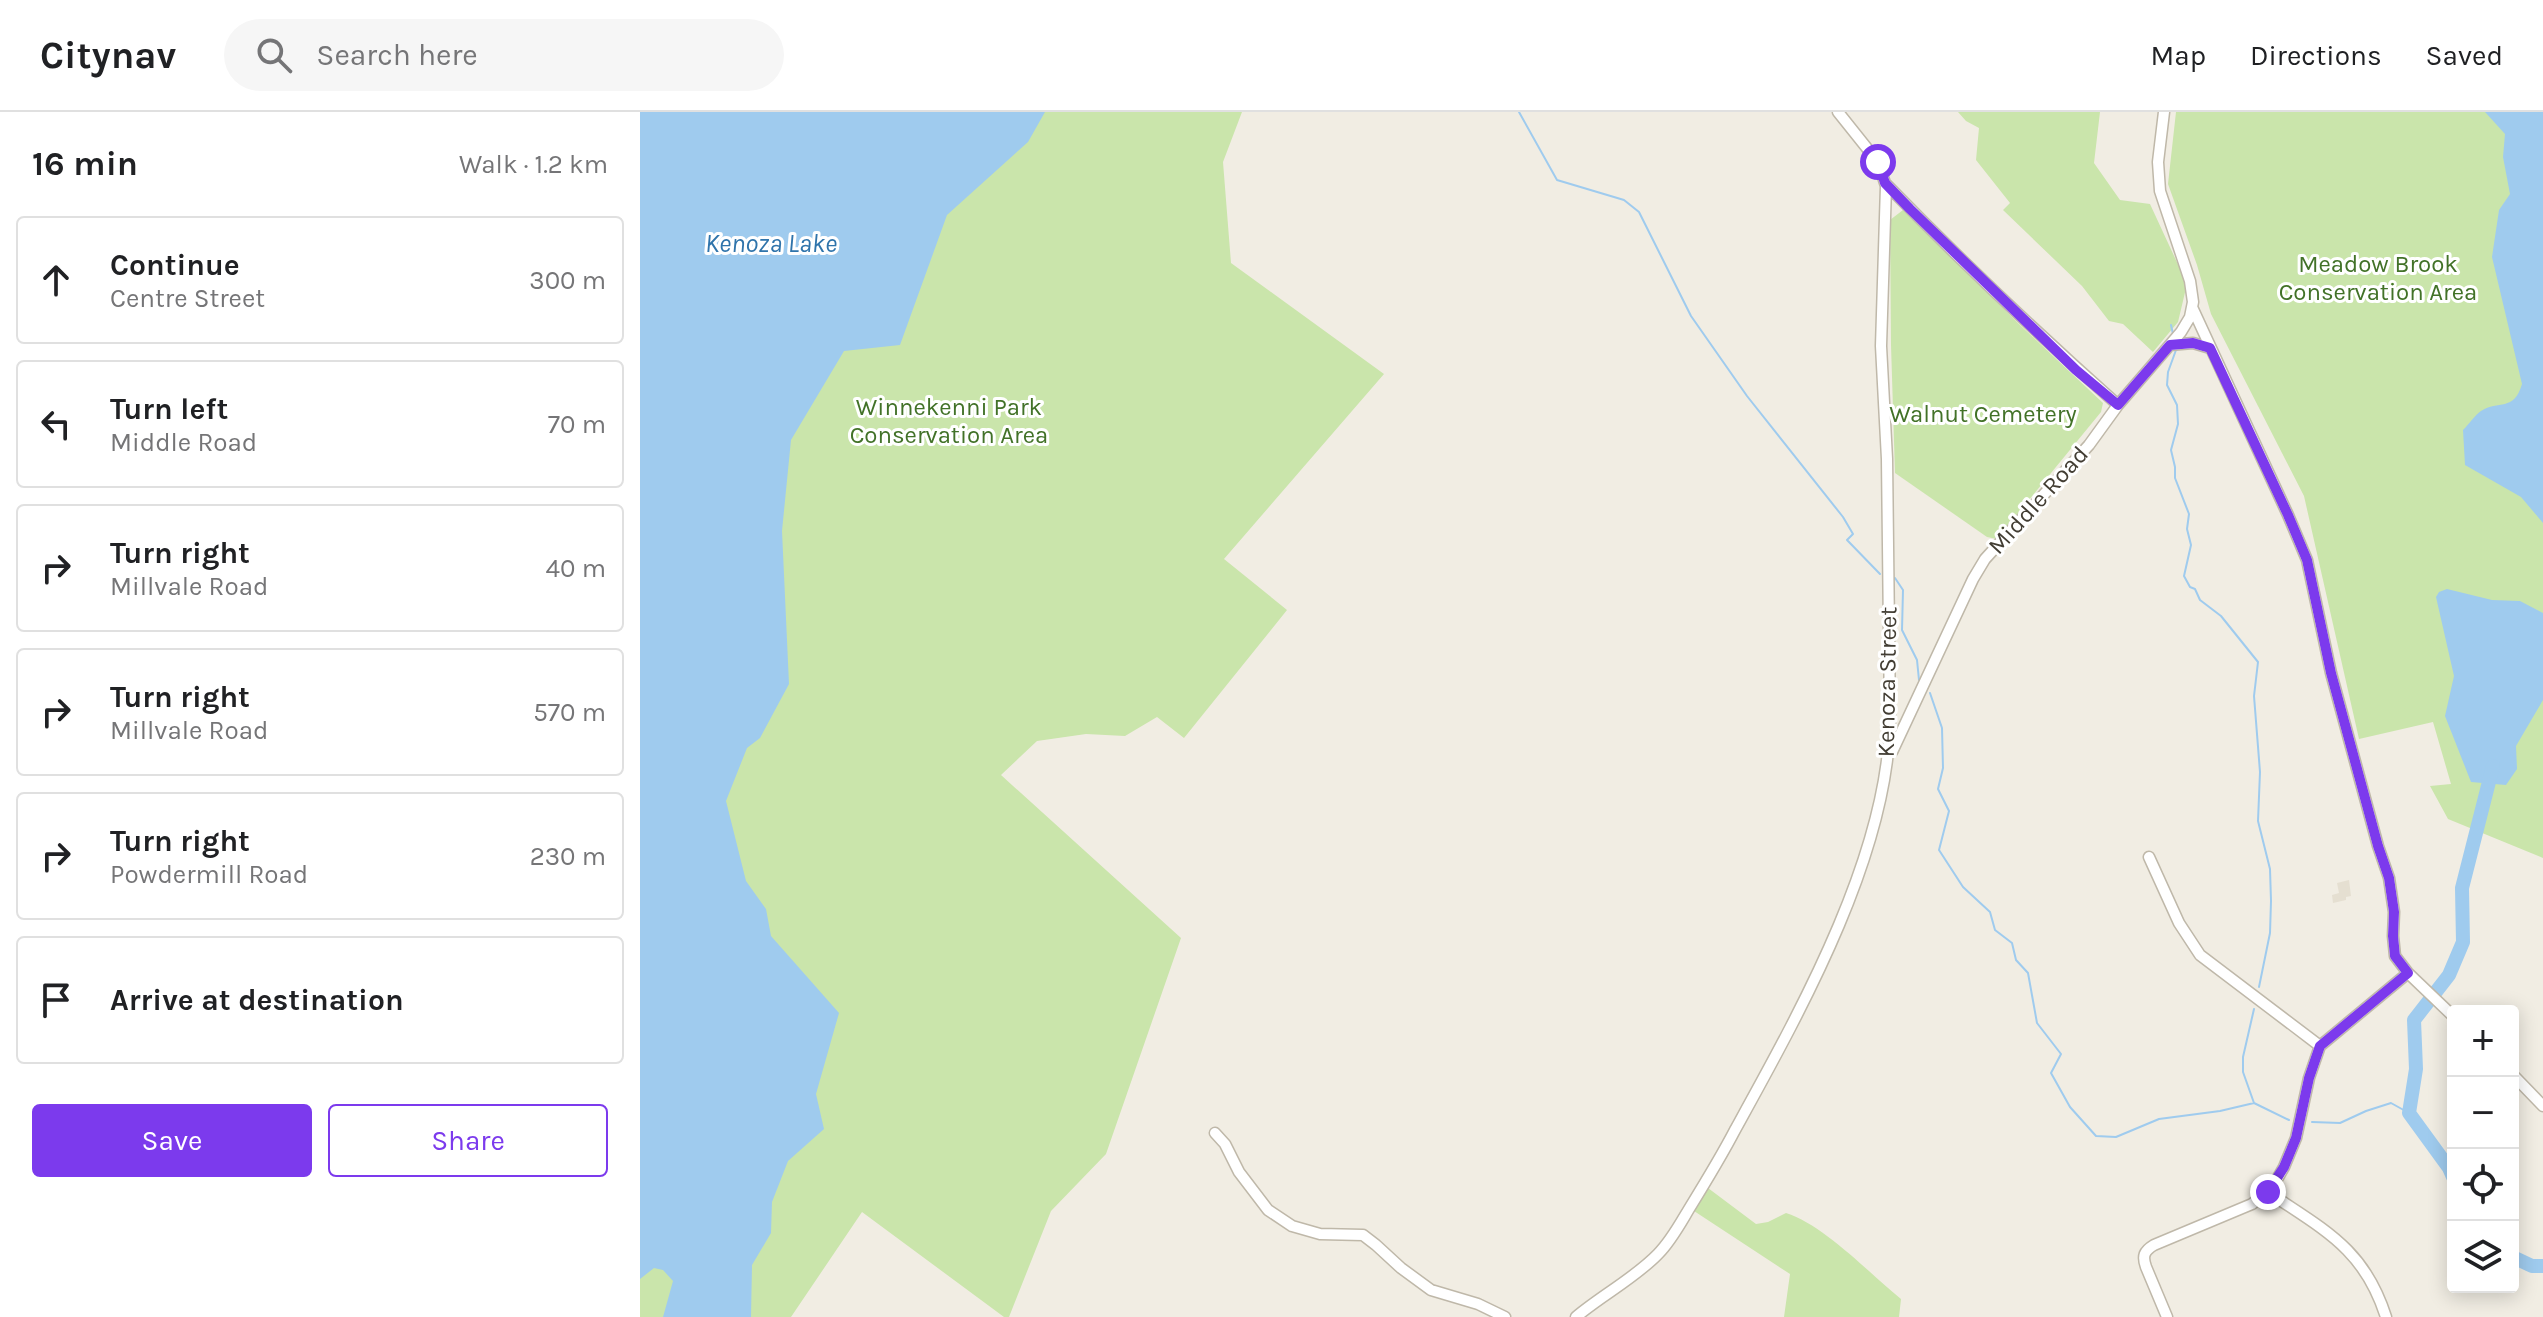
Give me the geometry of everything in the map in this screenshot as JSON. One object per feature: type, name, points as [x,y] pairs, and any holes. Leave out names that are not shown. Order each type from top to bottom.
[{"type":"street","name":"Kenoza Street","points":[[1576,1317],[1658,1254],[1678,1228],[1718,1162],[1790,1027],[1842,919],[1877,811],[1888,762],[1888,535],[1881,346],[1885,183],[1878,162],[1838,112]]},
{"type":"street","points":[[2164,112],[2158,162],[2160,191],[2190,281],[2192,307],[2307,560],[2331,673],[2389,878],[2395,956],[2447,1010]]},
{"type":"street","points":[[1885,183],[2076,370],[2118,405]]},
{"type":"street","name":"Middle Road","points":[[1888,762],[1985,559],[2089,445],[2186,324],[2192,307]]},
{"type":"street","points":[[2170,345],[2193,343],[2210,348]]},
{"type":"street","points":[[2149,857],[2179,923],[2200,955],[2320,1046]]},
{"type":"street","points":[[2167,1317],[2143,1260],[2145,1251],[2252,1204],[2268,1192],[2284,1167],[2296,1138],[2309,1078],[2320,1046],[2408,973]]},
{"type":"street","points":[[2515,1077],[2543,1106]]},
{"type":"street","points":[[1215,1133],[1268,1210],[1292,1226],[1320,1234],[1363,1235],[1431,1290],[1478,1304],[1505,1317]]},
{"type":"street","points":[[2268,1192],[2350,1251],[2361,1264],[2386,1317]]},
{"type":"shaded area","points":[[2349,880],[2351,896],[2333,903],[2332,895],[2339,893],[2337,883]]},
{"type":"green space","name":"Winnekenni Park Conservation Area","points":[[640,112],[1242,112],[1223,162],[1231,263],[1384,374],[1224,559],[1287,610],[1184,738],[1157,717],[1125,736],[1086,734],[1037,741],[1001,775],[1181,938],[1106,1154],[1051,1211],[1009,1317],[1004,1317],[862,1212],[791,1317],[640,1317]]},
{"type":"green space","points":[[1958,112],[2100,112],[2094,163],[2120,200],[2150,204],[2187,284],[2178,322],[2153,352],[2123,324],[2109,321],[2082,286],[2003,210],[2010,203],[1976,160],[1979,128]]},
{"type":"green space","name":"Meadow Brook Conservation Area","points":[[2176,112],[2543,112],[2543,858],[2448,819],[2430,786],[2451,784],[2433,722],[2359,739],[2304,496],[2211,314],[2168,184]]},
{"type":"green space","name":"Walnut Cemetery","points":[[1903,210],[2103,403],[2101,412],[1997,539],[1987,537],[1895,473],[1890,220]]},
{"type":"green space","points":[[1708,1188],[1756,1224],[1786,1213],[1816,1228],[1901,1299],[1899,1317],[1784,1317],[1790,1274],[1694,1211]]},
{"type":"water","name":"Kenoza Lake","points":[[640,112],[1045,112],[1028,142],[947,215],[900,345],[844,351],[791,440],[782,531],[789,684],[760,738],[747,748],[726,801],[746,881],[766,909],[771,936],[839,1013],[816,1094],[824,1129],[788,1161],[772,1202],[771,1233],[752,1265],[751,1317],[663,1317],[673,1281],[663,1270],[654,1268],[640,1279]]},
{"type":"water","points":[[2485,112],[2543,112],[2543,523],[2521,497],[2465,465],[2463,430],[2481,411],[2510,402],[2519,393],[2522,384],[2492,257],[2499,210],[2510,194],[2503,157],[2505,134]]},
{"type":"water","points":[[2447,589],[2492,600],[2520,601],[2543,613],[2543,700],[2516,746],[2517,769],[2506,785],[2471,782],[2445,716],[2454,676],[2436,597]]},
{"type":"waterway","points":[[1519,112],[1557,180],[1624,200],[1639,212],[1691,316],[1747,396],[1843,517],[1853,534],[1847,540],[1880,574]]},
{"type":"waterway","points":[[2171,325],[2173,334]]},
{"type":"waterway","points":[[2176,350],[2167,385],[2177,405],[2178,424],[2171,450],[2175,478],[2189,514],[2187,529],[2191,545],[2184,576],[2200,600],[2221,616],[2258,662],[2254,696],[2260,772],[2258,821],[2270,869],[2271,901],[2270,933],[2259,987]]},
{"type":"waterway","points":[[1895,578],[1903,590],[1902,630],[1917,660],[1919,680]]},
{"type":"waterway","points":[[1930,693],[1942,728],[1943,768],[1938,789],[1949,811],[1939,850],[1963,887],[1990,912],[1995,930],[2012,943],[2016,960],[2028,973],[2037,1023],[2061,1054],[2051,1073],[2070,1107],[2096,1136],[2116,1137],[2159,1119],[2254,1103],[2289,1120]]},
{"type":"waterway","points":[[2447,1165],[2409,1113],[2416,1069],[2414,1020],[2449,975],[2463,942],[2462,888],[2493,766]]},
{"type":"waterway","points":[[2254,1009],[2243,1057],[2243,1072],[2254,1103]]},
{"type":"waterway","points":[[2312,1122],[2340,1123],[2391,1103],[2409,1113]]},
{"type":"waterway","points":[[2519,1260],[2532,1266],[2543,1266]]},
{"type":"route","points":[[1878,162],[1885,183],[1910,209],[2076,370],[2118,405],[2170,345],[2193,343],[2210,348],[2307,560],[2331,673],[2389,878],[2395,956],[2408,973],[2320,1046],[2313,1061],[2296,1138],[2284,1167],[2268,1192]]}]
